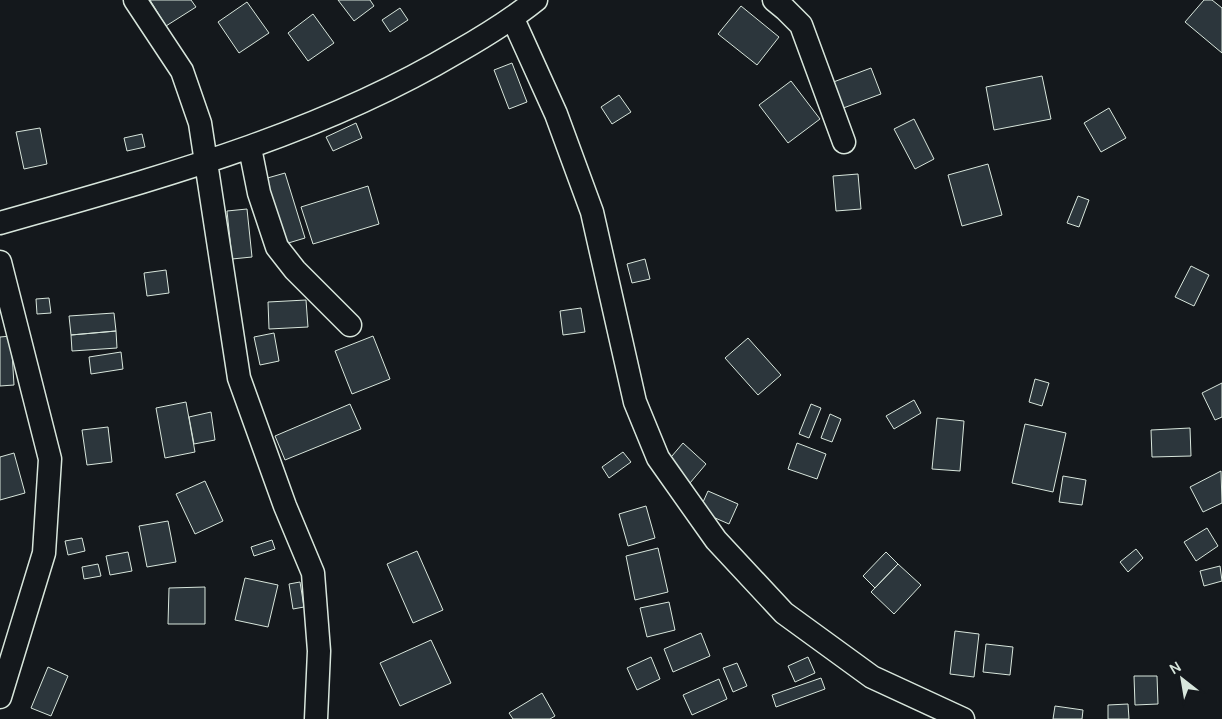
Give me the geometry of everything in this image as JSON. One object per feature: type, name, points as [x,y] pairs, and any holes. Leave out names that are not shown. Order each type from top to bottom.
[{"type":"street","points":[[135,0],[182,71],[200,123],[239,378],[285,506],[313,573],[319,651],[316,719]]},
{"type":"street","points":[[0,223],[206,162],[250,148],[324,120],[422,73],[513,19],[536,0]]},
{"type":"street","points":[[774,0],[801,25],[844,142]]},
{"type":"street","points":[[513,19],[556,114],[592,212],[635,402],[658,458],[716,540],[784,613],[872,677],[963,719]]},
{"type":"street","points":[[250,148],[259,193],[277,247],[295,270],[350,325]]},
{"type":"street","points":[[0,262],[50,459],[44,553],[0,697]]},
{"type":"building","points":[[150,0],[191,0],[196,7],[166,26]]},
{"type":"building","points":[[338,0],[370,0],[374,6],[354,21]]},
{"type":"building","points":[[1204,0],[1212,0],[1222,8],[1222,53],[1185,22]]},
{"type":"building","points":[[247,2],[269,33],[239,53],[218,22]]},
{"type":"building","points":[[741,6],[779,37],[757,65],[718,34]]},
{"type":"building","points":[[400,8],[408,20],[390,32],[382,20]]},
{"type":"building","points":[[313,14],[334,43],[308,61],[288,33]]},
{"type":"building","points":[[512,63],[527,102],[509,109],[494,70]]},
{"type":"building","points":[[871,68],[881,94],[838,110],[828,84]]},
{"type":"building","points":[[1042,76],[1051,119],[994,130],[986,87]]},
{"type":"building","points":[[791,81],[820,119],[788,143],[759,105]]},
{"type":"building","points":[[619,95],[631,112],[612,124],[601,107]]},
{"type":"building","points":[[1109,108],[1126,138],[1101,152],[1084,123]]},
{"type":"building","points":[[914,119],[934,159],[915,169],[894,129]]},
{"type":"building","points":[[356,123],[362,138],[333,151],[326,137]]},
{"type":"building","points":[[40,128],[47,164],[24,169],[16,132]]},
{"type":"building","points":[[142,134],[145,147],[127,151],[124,138]]},
{"type":"building","points":[[988,164],[1002,215],[962,226],[948,175]]},
{"type":"building","points":[[285,173],[305,238],[285,244],[264,179]]},
{"type":"building","points":[[858,174],[861,209],[836,211],[833,176]]},
{"type":"building","points":[[368,186],[379,224],[313,244],[301,207]]},
{"type":"building","points":[[1078,196],[1089,200],[1079,227],[1067,223]]},
{"type":"building","points":[[247,209],[252,257],[232,259],[227,211]]},
{"type":"building","points":[[645,259],[650,279],[632,283],[627,264]]},
{"type":"building","points":[[1191,266],[1209,275],[1194,306],[1175,297]]},
{"type":"building","points":[[166,270],[169,293],[147,296],[144,273]]},
{"type":"building","points":[[49,298],[51,313],[37,314],[36,299]]},
{"type":"building","points":[[306,300],[308,327],[269,329],[268,302]]},
{"type":"building","points":[[581,308],[585,332],[563,335],[560,311]]},
{"type":"building","points":[[114,313],[116,331],[71,335],[69,316]]},
{"type":"building","points":[[116,331],[117,348],[72,351],[71,335]]},
{"type":"building","points":[[274,333],[279,361],[260,365],[254,337]]},
{"type":"building","points":[[11,336],[14,385],[0,386],[0,337]]},
{"type":"building","points":[[373,336],[390,379],[352,394],[335,351]]},
{"type":"building","points":[[748,338],[781,375],[758,395],[725,358]]},
{"type":"building","points":[[121,352],[123,369],[91,374],[89,357]]},
{"type":"building","points":[[1035,379],[1049,383],[1042,406],[1029,402]]},
{"type":"building","points":[[1222,383],[1222,417],[1215,420],[1202,393]]},
{"type":"building","points":[[914,400],[921,413],[894,429],[886,416]]},
{"type":"building","points":[[186,402],[195,452],[165,458],[156,408]]},
{"type":"building","points":[[350,404],[361,429],[285,460],[275,436]]},
{"type":"building","points":[[811,404],[821,408],[809,438],[799,434]]},
{"type":"building","points":[[211,412],[215,440],[194,444],[189,417]]},
{"type":"building","points":[[830,414],[841,419],[832,442],[821,438]]},
{"type":"building","points":[[937,418],[964,421],[960,471],[932,469]]},
{"type":"building","points":[[1025,424],[1066,433],[1053,492],[1012,483]]},
{"type":"building","points":[[108,427],[112,462],[87,465],[82,430]]},
{"type":"building","points":[[1190,428],[1191,456],[1152,457],[1151,430]]},
{"type":"building","points":[[683,443],[706,464],[690,483],[666,463]]},
{"type":"building","points":[[797,443],[826,454],[817,479],[788,469]]},
{"type":"building","points":[[623,452],[631,462],[609,478],[602,467]]},
{"type":"building","points":[[14,453],[25,493],[0,500],[0,457]]},
{"type":"building","points":[[1221,471],[1222,503],[1203,512],[1190,487]]},
{"type":"building","points":[[1063,476],[1086,480],[1082,505],[1059,502]]},
{"type":"building","points":[[205,481],[223,521],[195,534],[176,494]]},
{"type":"building","points":[[708,491],[738,504],[729,524],[699,511]]},
{"type":"building","points":[[646,506],[655,538],[628,546],[619,514]]},
{"type":"building","points":[[168,521],[176,562],[147,567],[139,526]]},
{"type":"building","points":[[1207,528],[1218,546],[1196,561],[1184,542]]},
{"type":"building","points":[[82,538],[85,551],[68,555],[65,541]]},
{"type":"building","points":[[272,540],[275,549],[254,556],[251,547]]},
{"type":"building","points":[[658,548],[668,592],[635,600],[626,556]]},
{"type":"building","points":[[1136,549],[1143,558],[1128,572],[1120,562]]},
{"type":"building","points":[[417,551],[443,610],[413,623],[387,564]]},
{"type":"building","points":[[128,552],[132,571],[110,575],[106,556]]},
{"type":"building","points":[[886,552],[898,564],[875,588],[863,576]]},
{"type":"building","points":[[98,564],[101,576],[84,579],[82,567]]},
{"type":"building","points":[[898,564],[921,585],[894,614],[871,592]]},
{"type":"building","points":[[1220,566],[1222,581],[1204,586],[1200,571]]},
{"type":"building","points":[[245,578],[278,585],[268,627],[235,620]]},
{"type":"building","points":[[300,582],[304,607],[293,609],[289,584]]},
{"type":"building","points":[[205,587],[205,624],[168,624],[169,588]]},
{"type":"building","points":[[669,602],[675,630],[647,637],[640,608]]},
{"type":"building","points":[[955,631],[979,634],[974,677],[950,674]]},
{"type":"building","points":[[701,633],[710,656],[673,672],[664,649]]},
{"type":"building","points":[[431,640],[451,683],[400,706],[380,663]]},
{"type":"building","points":[[986,644],[1013,647],[1010,675],[983,672]]},
{"type":"building","points":[[651,657],[660,679],[637,690],[627,668]]},
{"type":"building","points":[[808,657],[815,673],[795,682],[788,666]]},
{"type":"building","points":[[737,663],[747,686],[733,692],[723,668]]},
{"type":"building","points":[[48,667],[68,676],[51,716],[31,708]]},
{"type":"building","points":[[1134,676],[1157,676],[1158,704],[1135,705]]},
{"type":"building","points":[[821,678],[825,689],[776,707],[772,695]]},
{"type":"building","points":[[719,679],[727,699],[692,715],[683,695]]},
{"type":"building","points":[[542,693],[555,716],[550,719],[513,719],[509,713]]},
{"type":"building","points":[[1128,704],[1129,719],[1108,719],[1108,705]]},
{"type":"building","points":[[1055,706],[1083,710],[1082,719],[1053,719]]}]
